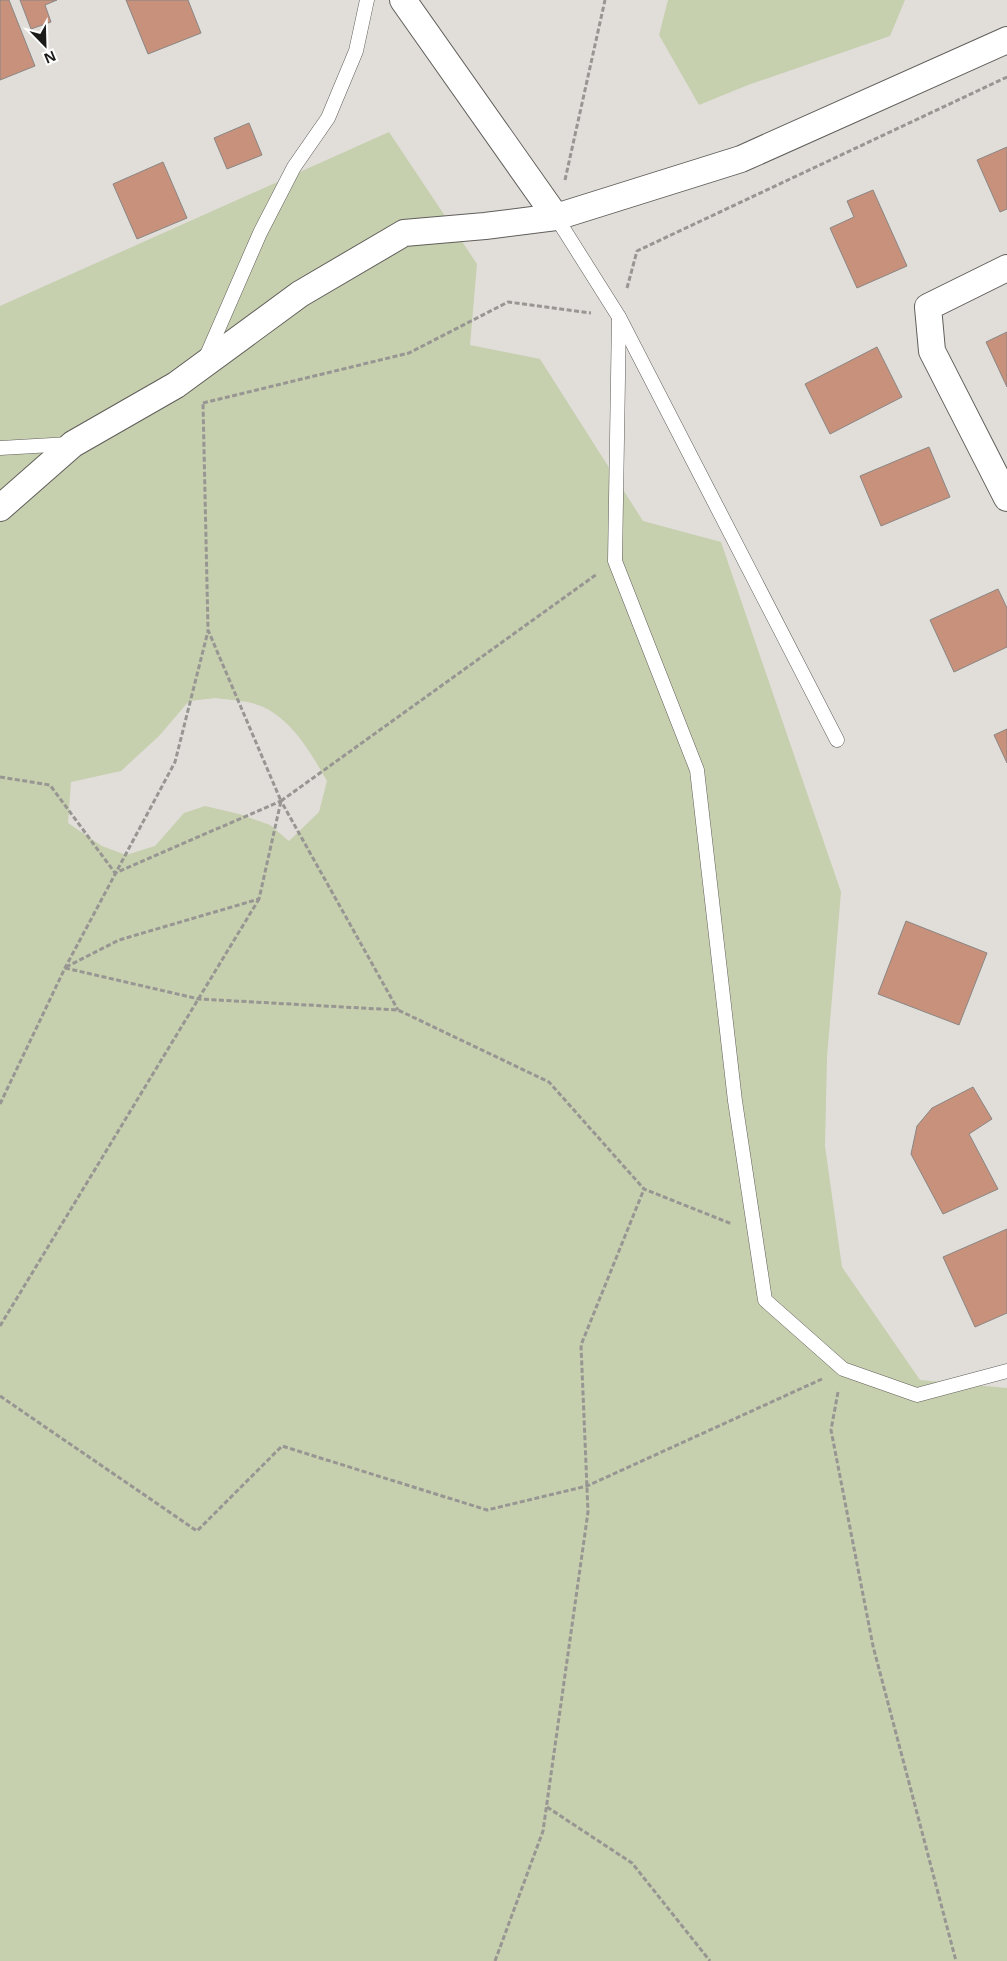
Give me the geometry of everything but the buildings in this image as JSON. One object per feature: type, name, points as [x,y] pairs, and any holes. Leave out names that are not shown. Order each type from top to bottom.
[{"type":"street","points":[[404,0],[556,217]]},
{"type":"street","points":[[0,508],[73,444],[176,385],[204,362],[300,294],[404,232],[484,226],[556,217],[741,159],[1007,40]]},
{"type":"street","points":[[1007,268],[928,307],[932,351],[1007,498]]},
{"type":"lane","points":[[204,362],[268,217],[294,167],[328,118],[356,51],[366,0]]},
{"type":"lane","points":[[556,217],[619,317],[837,740]]},
{"type":"lane","points":[[619,317],[615,561],[697,770],[735,1101],[765,1300],[843,1369],[917,1395],[1007,1372]]},
{"type":"lane","points":[[0,448],[73,444]]},
{"type":"path","points":[[556,217],[605,0]]},
{"type":"path","points":[[0,1104],[65,968],[175,762],[208,630],[203,403],[410,353],[508,302],[619,317],[637,251],[1007,77]]},
{"type":"path","points":[[115,873],[281,801],[615,561]]},
{"type":"path","points":[[208,630],[281,801],[398,1010]]},
{"type":"path","points":[[0,777],[50,785],[115,873]]},
{"type":"path","points":[[0,1326],[259,899],[281,801]]},
{"type":"path","points":[[65,968],[118,940],[259,899]]},
{"type":"path","points":[[65,968],[198,999],[398,1010],[548,1082],[644,1189],[755,1233]]},
{"type":"path","points":[[495,1961],[544,1831],[588,1512],[581,1345],[644,1189]]},
{"type":"path","points":[[0,1396],[197,1531],[282,1446],[487,1510],[587,1486],[843,1369]]},
{"type":"path","points":[[843,1369],[831,1430],[873,1646],[956,1961]]},
{"type":"path","points":[[547,1807],[632,1863],[710,1961]]},
{"type":"green space","points":[[668,0],[905,0],[890,36],[748,85],[699,105],[659,35]]},
{"type":"green space","points":[[389,132],[477,264],[470,345],[540,359],[643,521],[721,542],[841,892],[827,1057],[825,1146],[842,1267],[920,1380],[1007,1388],[1007,1961],[0,1961],[0,306]],"holes":[[[216,698],[253,703],[269,710],[280,718],[290,726],[307,748],[327,781],[319,812],[289,841],[270,825],[239,814],[205,806],[184,813],[155,846],[126,855],[102,846],[68,823],[71,782],[121,771],[159,736],[189,701]]]}]
